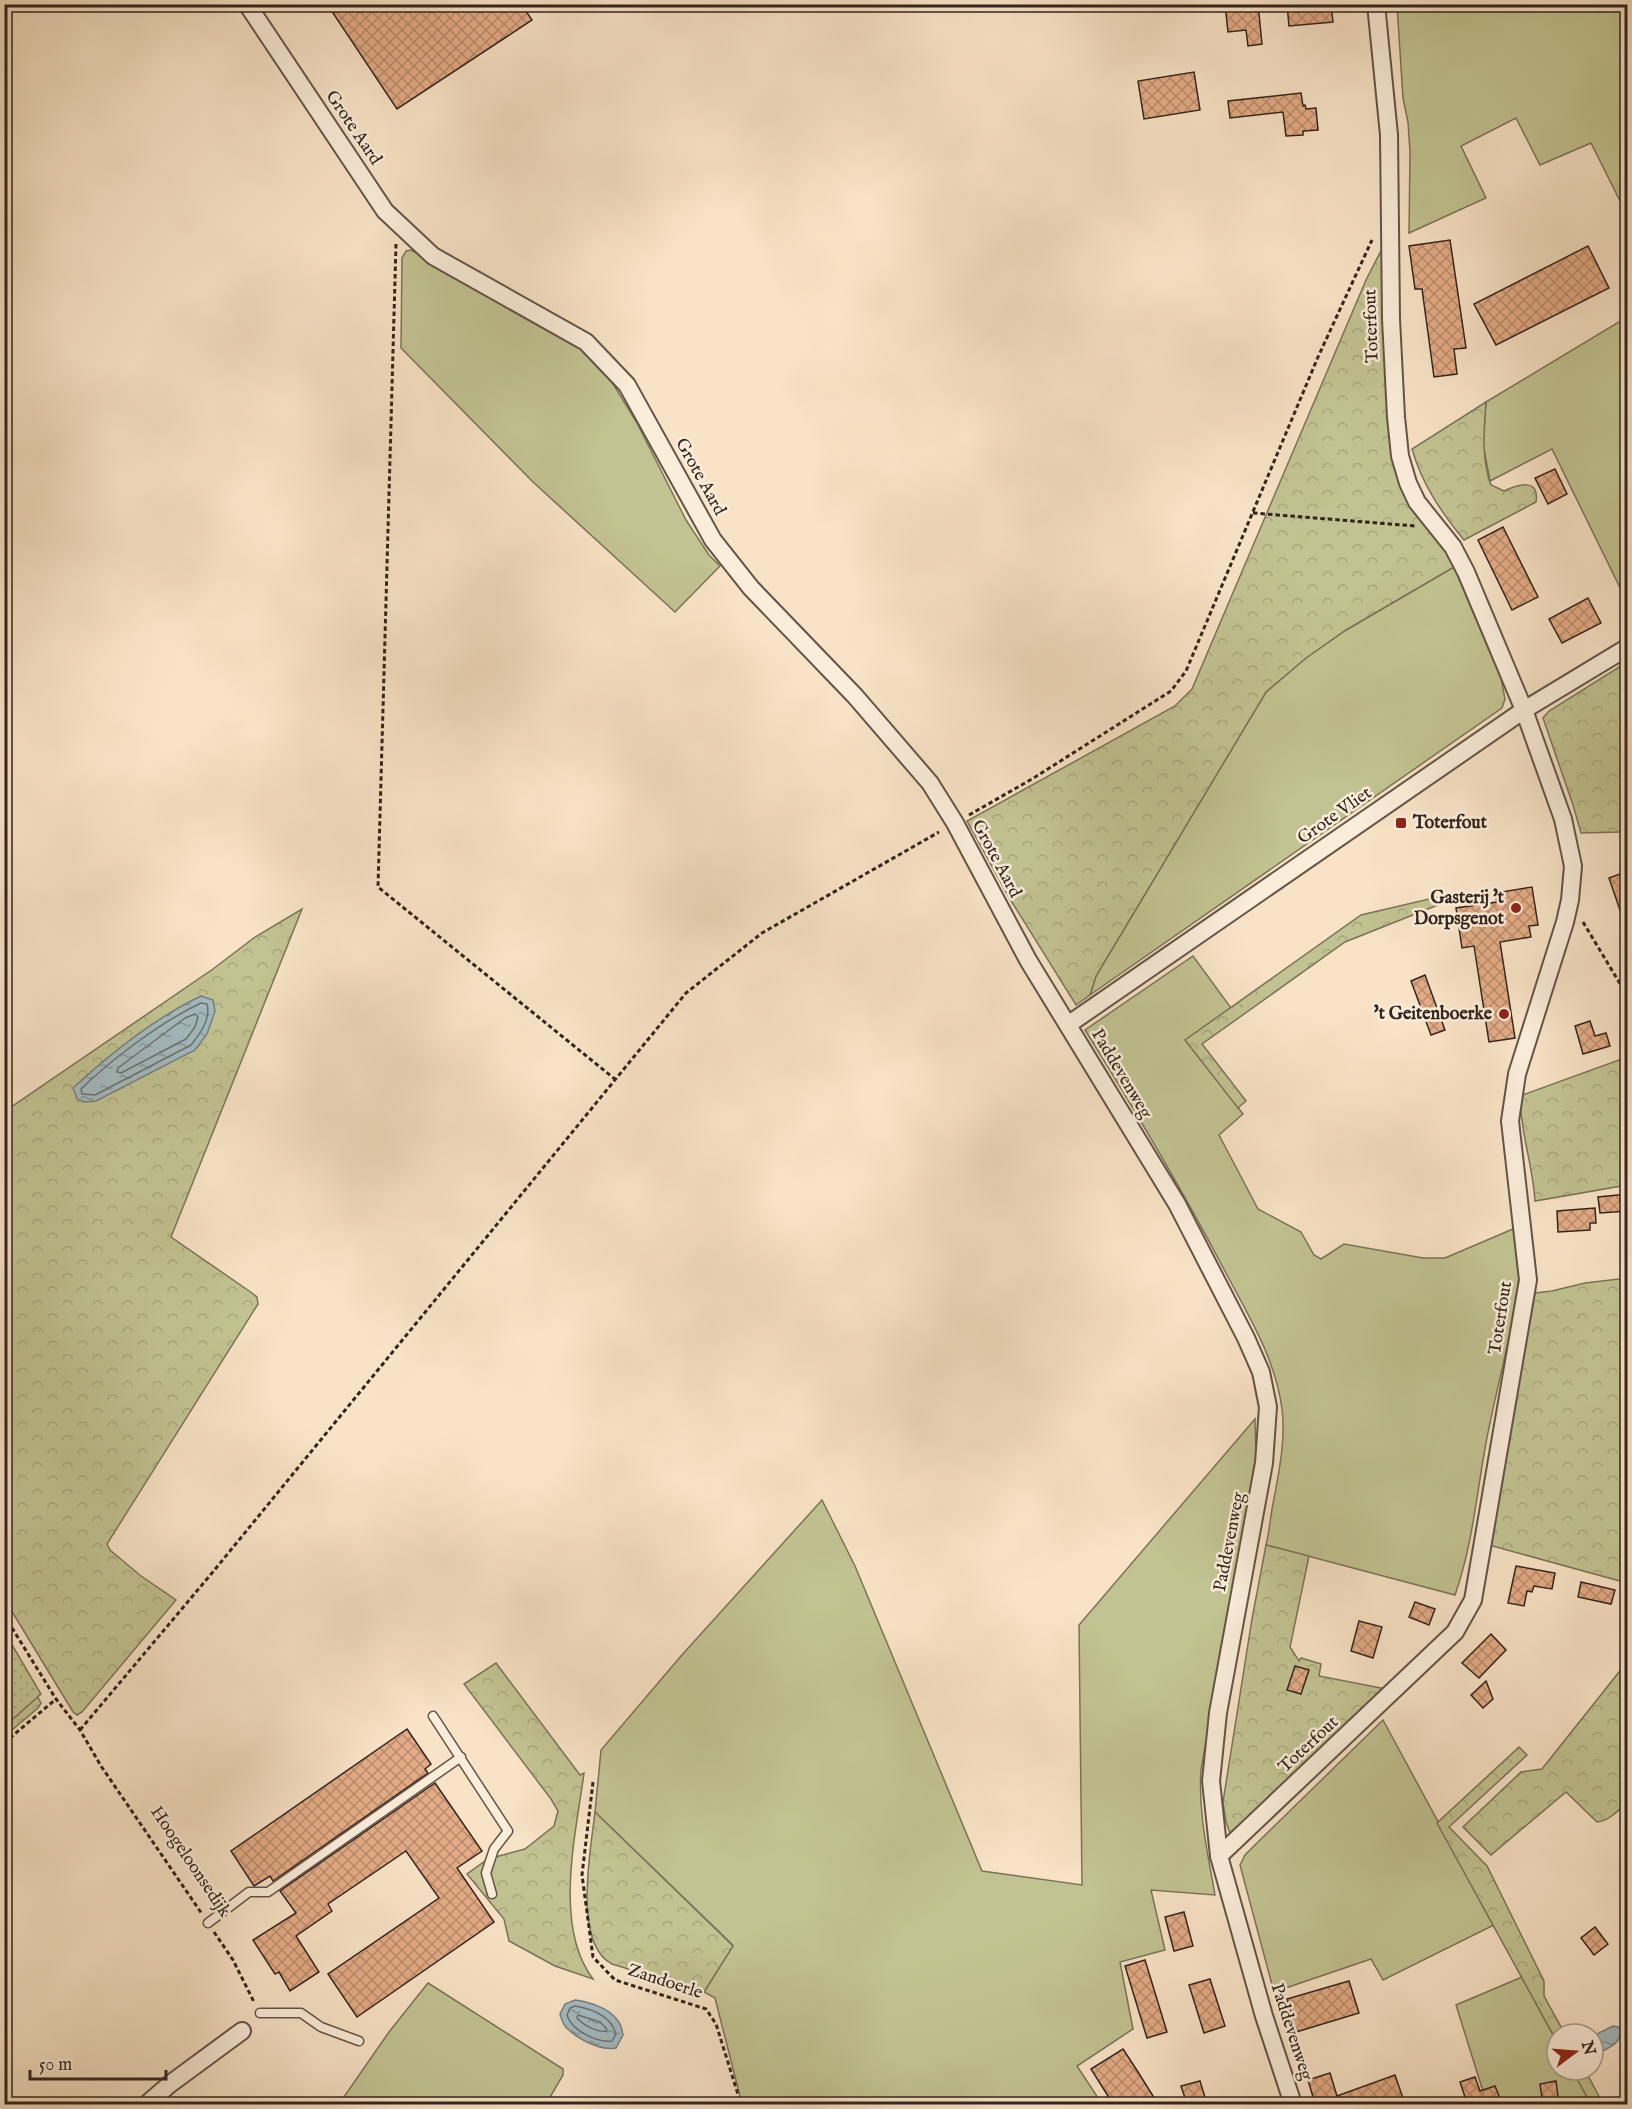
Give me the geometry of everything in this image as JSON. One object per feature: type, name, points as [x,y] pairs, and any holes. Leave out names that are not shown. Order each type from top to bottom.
[{"type":"street","name":"Grote Aard","points":[[247,4],[385,211],[433,256],[586,342],[627,385],[712,540],[752,588],[855,696],[930,783],[955,823],[1028,960],[1069,1024]]},
{"type":"street","name":"Toterfout","points":[[1219,1856],[1455,1632],[1473,1600],[1528,1280],[1510,1121],[1517,1074],[1565,922],[1570,900],[1573,866],[1563,819],[1524,710],[1466,572],[1453,547],[1417,502],[1408,483],[1400,456],[1391,319],[1389,135],[1376,4]]},
{"type":"street","name":"Grote Vliet","points":[[1069,1024],[1524,710],[1628,647]]},
{"type":"street","name":"Paddevenweg","points":[[1069,1024],[1182,1215],[1261,1372],[1268,1407],[1264,1463],[1218,1713],[1211,1781],[1219,1856],[1264,2016],[1293,2104]]},
{"type":"street","points":[[147,2104],[170,2084],[242,2031]]},
{"type":"lane","points":[[433,1716],[508,1831],[494,1849],[486,1873],[492,1894]]},
{"type":"lane","points":[[208,1923],[249,1892],[268,1892],[461,1757]]},
{"type":"lane","points":[[260,2013],[301,2013],[321,2027],[359,2041]]},
{"type":"path","points":[[396,221],[378,887],[616,1080]]},
{"type":"path","points":[[80,1730],[219,1564],[686,993],[762,933],[1032,779],[1171,691],[1186,671],[1318,357],[1375,234]]},
{"type":"path","points":[[1252,513],[1437,528]]},
{"type":"path","points":[[1570,900],[1628,997]]},
{"type":"path","name":"Hoogeloonsedijk","points":[[4,1615],[56,1699],[80,1730],[101,1766],[233,1959],[260,2013]]},
{"type":"path","points":[[4,1743],[56,1699]]},
{"type":"path","name":"Zandoerle","points":[[593,1782],[582,1875],[593,1957],[615,1980],[705,2009],[716,2024],[741,2104]]},
{"type":"green space","points":[[1397,5],[1627,5],[1627,215],[1591,143],[1540,165],[1516,118],[1461,146],[1486,198],[1409,233],[1410,152],[1408,122],[1403,98]]},
{"type":"green space","points":[[1386,241],[1393,442],[1454,567],[1346,630],[1306,658],[1266,692],[1096,976],[1090,995],[1076,1005],[1010,899],[967,821],[1175,706],[1192,689],[1366,280]]},
{"type":"green space","points":[[411,250],[550,324],[593,356],[637,423],[686,520],[709,555],[720,566],[675,612],[533,482],[401,348],[402,258],[406,251]]},
{"type":"green space","points":[[1627,317],[1627,602],[1552,449],[1490,481],[1483,444],[1486,402]]},
{"type":"green space","points":[[1486,402],[1484,454],[1491,485],[1504,491],[1521,485],[1531,486],[1535,489],[1536,502],[1464,540],[1433,497],[1412,449]]},
{"type":"green space","points":[[1454,567],[1501,678],[1505,699],[1502,708],[1090,995],[1096,976],[1266,692],[1306,658],[1346,630]]},
{"type":"green space","points":[[1627,662],[1627,827],[1619,832],[1581,833],[1543,718],[1549,711]]},
{"type":"green space","points":[[1442,896],[1448,901],[1345,942],[1202,1044],[1246,1101],[1238,1108],[1185,1040],[1361,915]]},
{"type":"green space","points":[[302,909],[171,1237],[252,1293],[257,1297],[258,1304],[107,1544],[110,1550],[141,1576],[176,1600],[82,1712],[77,1715],[5,1600],[4,1112],[213,969],[255,937]]},
{"type":"green space","points":[[1193,956],[1231,1008],[1186,1041],[1243,1114],[1219,1135],[1258,1209],[1301,1232],[1314,1255],[1321,1259],[1344,1244],[1423,1258],[1445,1258],[1520,1226],[1520,1271],[1513,1319],[1486,1443],[1470,1538],[1455,1595],[1266,1545],[1283,1434],[1282,1409],[1274,1374],[1253,1324],[1193,1213],[1085,1030]]},
{"type":"green space","points":[[1627,1057],[1627,1185],[1535,1201],[1520,1096]]},
{"type":"green space","points":[[1627,1278],[1627,1583],[1489,1545],[1509,1424],[1535,1293],[1585,1283]]},
{"type":"green space","points":[[1255,1419],[1256,1456],[1201,1770],[1202,1818],[1215,1895],[1151,1890],[1165,1950],[1120,1962],[1133,2029],[1077,2066],[1102,2104],[742,2104],[715,1998],[704,1992],[733,1945],[595,1812],[601,1750],[681,1656],[822,1500],[855,1566],[982,1871],[1082,1885],[1079,1625]]},
{"type":"green space","points":[[1266,1545],[1309,1556],[1290,1647],[1299,1661],[1301,1658],[1321,1664],[1319,1676],[1386,1689],[1231,1836],[1223,1802]]},
{"type":"green space","points":[[5,1633],[41,1694],[4,1726]]},
{"type":"green space","points":[[4,1636],[41,1703],[5,1736]]},
{"type":"green space","points":[[1627,1662],[1627,1802],[1610,1817],[1597,1822],[1566,1792],[1491,1855],[1463,1827],[1521,1772],[1542,1769]]},
{"type":"green space","points":[[496,1663],[580,1775],[584,1773],[570,1879],[570,1907],[581,1958],[593,1979],[555,1966],[509,1941],[504,1919],[467,1874],[488,1859],[525,1849],[554,1826],[558,1811],[464,1684]]},
{"type":"green space","points":[[1383,1720],[1494,1925],[1383,1980],[1371,1959],[1274,1992],[1240,1865],[1245,1855]]},
{"type":"green space","points":[[1519,1747],[1527,1755],[1449,1827],[1487,1866],[1544,1981],[1544,1996],[1558,2022],[1546,2022],[1437,1823]]},
{"type":"green space","points":[[595,1812],[733,1946],[704,1992],[612,1964],[600,1953],[592,1937],[587,1894]]},
{"type":"green space","points":[[1522,1977],[1546,2022],[1545,2082],[1579,2082],[1591,2104],[1487,2104],[1456,2005]]},
{"type":"green space","points":[[428,1983],[563,2069],[563,2075],[546,2104],[339,2104],[389,2032]]},
{"type":"green space","points":[[1579,2082],[1591,2082],[1603,2104],[1591,2104]]},
{"type":"water","points":[[201,996],[213,1000],[215,1011],[207,1034],[195,1050],[96,1101],[84,1102],[77,1099],[73,1088],[103,1062],[150,1026]]},
{"type":"water","points":[[575,2000],[599,2006],[614,2016],[620,2024],[623,2035],[616,2048],[604,2048],[592,2044],[566,2028],[560,2014],[565,2004]]},
{"type":"water","points":[[1613,2026],[1618,2027],[1621,2031],[1614,2045],[1605,2050],[1605,2030]]},
{"type":"building","points":[[327,4],[521,4],[532,20],[397,109]]},
{"type":"building","points":[[1225,4],[1258,4],[1262,44],[1248,46],[1246,30],[1228,32]]},
{"type":"building","points":[[1287,4],[1331,4],[1333,22],[1289,26]]},
{"type":"building","points":[[1194,72],[1200,110],[1144,119],[1138,81]]},
{"type":"building","points":[[1301,93],[1303,106],[1305,105],[1306,109],[1316,108],[1318,130],[1303,131],[1303,135],[1286,136],[1283,112],[1230,118],[1228,101]]},
{"type":"building","points":[[1450,240],[1466,348],[1454,349],[1457,374],[1434,377],[1422,289],[1415,289],[1409,246]]},
{"type":"building","points":[[1588,246],[1609,288],[1496,345],[1474,304]]},
{"type":"building","points":[[1555,469],[1567,494],[1548,504],[1535,478]]},
{"type":"building","points":[[1503,527],[1538,597],[1512,610],[1478,540]]},
{"type":"building","points":[[1588,598],[1601,623],[1562,643],[1549,619]]},
{"type":"building","points":[[1628,871],[1628,925],[1625,925],[1609,878]]},
{"type":"building","points":[[1532,887],[1538,925],[1529,926],[1531,937],[1500,942],[1515,1038],[1489,1042],[1474,946],[1462,948],[1456,908],[1497,902],[1495,893]]},
{"type":"building","points":[[1425,975],[1445,1030],[1431,1035],[1411,981]]},
{"type":"building","points":[[1590,1021],[1595,1036],[1606,1033],[1610,1046],[1583,1054],[1575,1026]]},
{"type":"building","points":[[1628,1194],[1628,1211],[1600,1213],[1598,1197]]},
{"type":"building","points":[[1595,1208],[1596,1223],[1590,1223],[1590,1230],[1558,1232],[1557,1211]]},
{"type":"building","points":[[1516,1566],[1555,1573],[1552,1589],[1534,1586],[1532,1592],[1527,1591],[1524,1606],[1508,1603]]},
{"type":"building","points":[[1581,1582],[1615,1590],[1611,1604],[1578,1597]]},
{"type":"building","points":[[1415,1602],[1435,1609],[1429,1625],[1409,1617]]},
{"type":"building","points":[[1359,1621],[1382,1627],[1373,1658],[1351,1651]]},
{"type":"building","points":[[1491,1634],[1506,1650],[1479,1678],[1462,1663]]},
{"type":"building","points":[[1295,1666],[1309,1670],[1301,1694],[1287,1690]]},
{"type":"building","points":[[1486,1681],[1493,1699],[1483,1708],[1471,1695]]},
{"type":"building","points":[[407,1729],[431,1764],[425,1769],[428,1773],[273,1881],[270,1876],[254,1886],[231,1851]]},
{"type":"building","points":[[435,1783],[482,1851],[457,1868],[494,1922],[357,2017],[328,1974],[439,1898],[406,1851],[328,1904],[332,1911],[296,1936],[319,1972],[290,1991],[279,1972],[275,1974],[253,1940],[296,1913],[280,1891]]},
{"type":"building","points":[[1184,1912],[1193,1946],[1174,1951],[1165,1917]]},
{"type":"building","points":[[1595,1927],[1608,1944],[1594,1955],[1581,1938]]},
{"type":"building","points":[[1145,1960],[1167,2032],[1147,2038],[1125,1966]]},
{"type":"building","points":[[1210,1979],[1225,2026],[1204,2033],[1189,1985]]},
{"type":"building","points":[[1349,1981],[1359,2013],[1296,2032],[1287,1999]]},
{"type":"building","points":[[1123,2049],[1158,2104],[1113,2104],[1091,2069]]},
{"type":"building","points":[[1330,2073],[1337,2096],[1395,2075],[1405,2104],[1315,2104],[1308,2080]]},
{"type":"building","points":[[1475,2077],[1480,2091],[1495,2086],[1502,2104],[1450,2104],[1449,2102],[1465,2097],[1460,2082]]},
{"type":"building","points":[[1200,2081],[1207,2104],[1187,2104],[1181,2086]]},
{"type":"building","points":[[1556,2082],[1559,2104],[1543,2104],[1540,2084]]},
{"type":"place","name":"Toterfout","points":[[1401,823]]},
{"type":"place","name":"Gasterij 't Dorpsgenot","points":[[1516,908]]},
{"type":"place","name":"'t Geitenboerke","points":[[1504,1014]]}]
